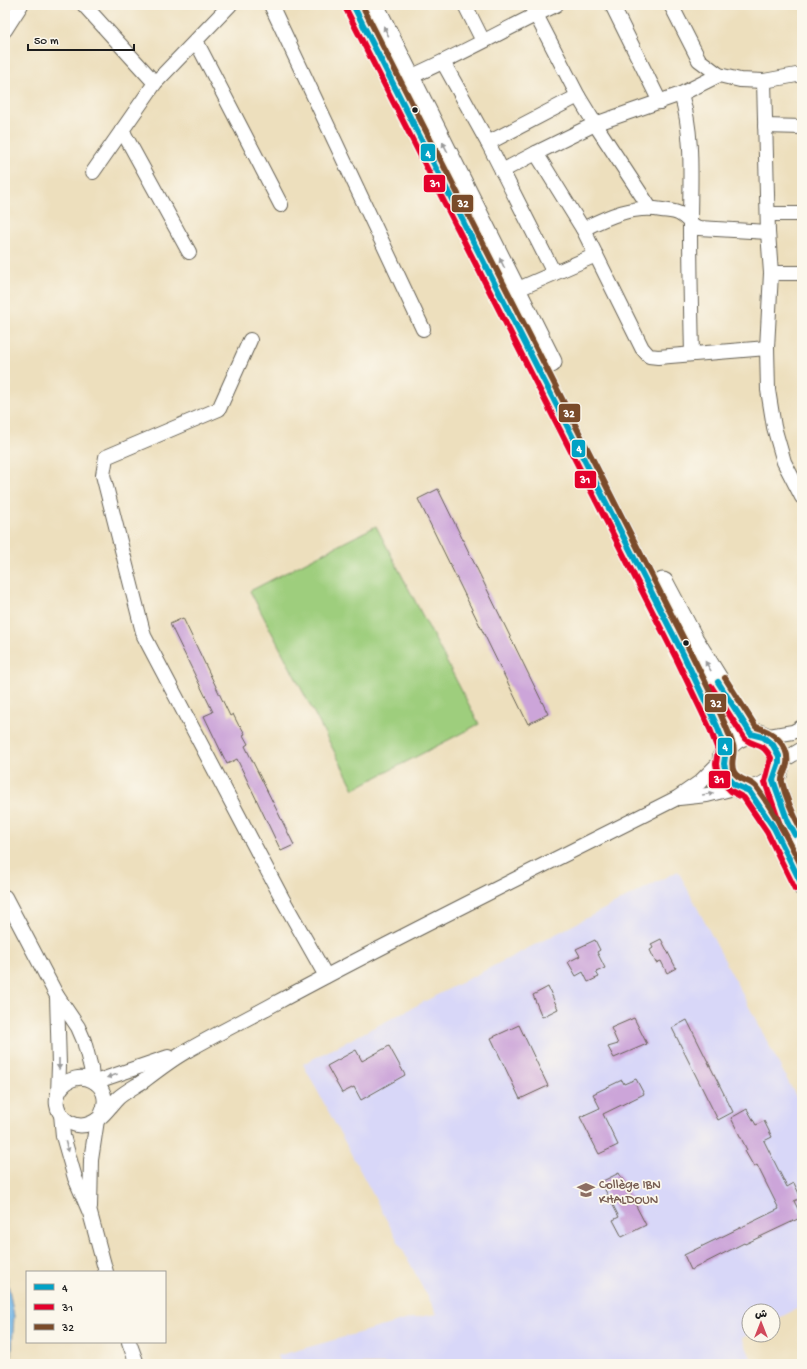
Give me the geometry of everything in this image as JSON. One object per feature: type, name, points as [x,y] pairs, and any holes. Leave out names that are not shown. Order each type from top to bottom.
[{"type":"highway","points":[[353,5],[683,654],[717,726],[725,754],[724,771],[730,781],[744,789],[774,828],[802,885]]},
{"type":"highway","points":[[373,5],[561,382],[692,640],[757,736],[773,745],[779,756],[776,771],[767,786],[758,790],[744,789]]},
{"type":"highway","points":[[725,754],[733,741],[741,736],[757,736]]},
{"type":"highway","points":[[776,771],[788,822],[802,850]]},
{"type":"street","points":[[5,30],[21,5]]},
{"type":"street","points":[[84,5],[155,83]]},
{"type":"street","points":[[93,172],[155,83],[230,5]]},
{"type":"street","points":[[271,5],[423,329]]},
{"type":"street","points":[[465,5],[483,41]]},
{"type":"street","points":[[410,77],[483,41],[533,10],[556,5]]},
{"type":"street","points":[[612,5],[660,102]]},
{"type":"street","points":[[671,5],[699,60],[719,75],[740,80],[764,81],[802,74]]},
{"type":"street","points":[[533,10],[578,96],[650,208]]},
{"type":"street","points":[[196,41],[281,205]]},
{"type":"street","points":[[443,62],[488,143],[554,273]]},
{"type":"street","points":[[502,171],[595,124],[681,94],[719,75]]},
{"type":"street","points":[[764,81],[768,232],[771,273],[767,348],[768,390],[774,427],[784,462],[802,497]]},
{"type":"street","points":[[681,94],[688,123],[691,168],[690,224],[692,354]]},
{"type":"street","points":[[488,143],[578,96]]},
{"type":"street","points":[[765,126],[802,126]]},
{"type":"street","points":[[122,130],[189,252]]},
{"type":"street","points":[[536,153],[583,229],[642,348],[649,356],[658,357],[767,348]]},
{"type":"street","points":[[583,229],[605,218],[629,210],[650,208],[681,214],[690,224],[699,228],[768,232]]},
{"type":"street","points":[[768,214],[802,214]]},
{"type":"street","points":[[516,290],[596,256]]},
{"type":"street","points":[[771,273],[802,273]]},
{"type":"street","points":[[250,340],[219,409],[106,457],[103,475],[144,636],[279,893],[326,976]]},
{"type":"street","points":[[757,736],[793,732],[802,727]]},
{"type":"street","points":[[776,771],[802,749]]},
{"type":"street","points":[[57,996],[59,1065],[58,1108],[61,1114],[71,1124],[84,1126],[99,1118],[122,1095],[184,1052],[326,976],[677,798],[700,782],[725,754]]},
{"type":"street","points":[[677,798],[744,789]]},
{"type":"street","points":[[5,897],[57,996],[78,1027],[84,1041],[93,1081]]},
{"type":"street","points":[[93,1081],[184,1052]]},
{"type":"street","points":[[58,1095],[61,1088],[71,1080],[85,1078],[100,1086],[105,1097],[106,1103],[99,1118],[91,1160],[90,1213]]},
{"type":"street","points":[[61,1114],[63,1136],[76,1178],[90,1213],[106,1271]]},
{"type":"street","points":[[130,1343],[137,1364]]},
{"type":"shaded area","name":"Collège IBN KHALDOUN","points":[[678,871],[802,1108],[802,1306],[781,1317],[781,1303],[741,1303],[741,1343],[744,1343],[754,1364],[280,1364],[277,1356],[412,1318],[437,1314],[303,1064]]},
{"type":"green space","points":[[376,526],[479,724],[354,789],[250,591]]},
{"type":"water","points":[[5,1268],[14,1316],[11,1364],[5,1364]]},
{"type":"building","points":[[438,489],[548,714],[528,724],[418,499]]},
{"type":"building","points":[[183,618],[230,716],[233,714],[245,734],[243,735],[248,744],[245,746],[294,845],[281,851],[237,759],[227,764],[204,716],[213,712],[170,624]]},
{"type":"building","points":[[661,939],[676,968],[667,973],[661,961],[656,963],[650,950],[653,948],[651,944]]},
{"type":"building","points":[[595,940],[600,950],[597,952],[605,968],[596,972],[599,977],[588,982],[583,972],[576,976],[568,962],[580,956],[576,949]]},
{"type":"building","points":[[548,987],[558,1009],[542,1017],[533,995]]},
{"type":"building","points":[[634,1018],[647,1044],[614,1058],[608,1047],[618,1044],[611,1028]]},
{"type":"building","points":[[687,1020],[733,1112],[718,1120],[672,1028]]},
{"type":"building","points":[[519,1025],[548,1086],[520,1099],[491,1038]]},
{"type":"building","points":[[389,1046],[405,1075],[361,1100],[354,1087],[342,1093],[327,1066],[356,1050],[362,1061]]},
{"type":"building","points":[[636,1079],[644,1094],[603,1114],[618,1145],[599,1154],[580,1117],[600,1108],[593,1094],[622,1080],[624,1084]]},
{"type":"building","points":[[747,1109],[756,1125],[764,1121],[772,1137],[764,1141],[787,1187],[794,1183],[801,1198],[794,1201],[802,1217],[745,1244],[744,1243],[691,1270],[684,1255],[779,1209],[757,1165],[754,1167],[745,1151],[747,1150],[731,1118]]},
{"type":"building","points":[[619,1173],[646,1225],[622,1237],[613,1220],[619,1217],[601,1182]]},
{"type":"transit line","name":"4","points":[[353,5],[683,654],[717,726],[726,749],[724,764],[727,776],[735,785],[749,791],[774,828],[802,885]]},
{"type":"transit line","name":"32","points":[[362,5],[713,698],[724,721],[734,748],[732,765],[734,772],[739,777],[754,785],[763,796],[781,826],[802,867]]},
{"type":"transit line","name":"31","points":[[346,9],[676,658],[710,729],[718,750],[716,764],[719,779],[731,791],[744,798],[767,832],[795,889]]},
{"type":"transit line","name":"32","points":[[725,678],[756,727],[774,735],[783,745],[786,751],[787,764],[782,782],[790,807],[802,831]]},
{"type":"transit line","name":"4","points":[[718,682],[751,734],[763,737],[773,745],[779,756],[779,763],[773,780],[788,822],[795,835]]},
{"type":"transit line","name":"31","points":[[711,686],[745,739],[761,746],[771,758],[765,782],[780,825],[788,839]]},
{"type":"place","name":"Collège IBN KHALDOUN","points":[[586,1190]]}]
